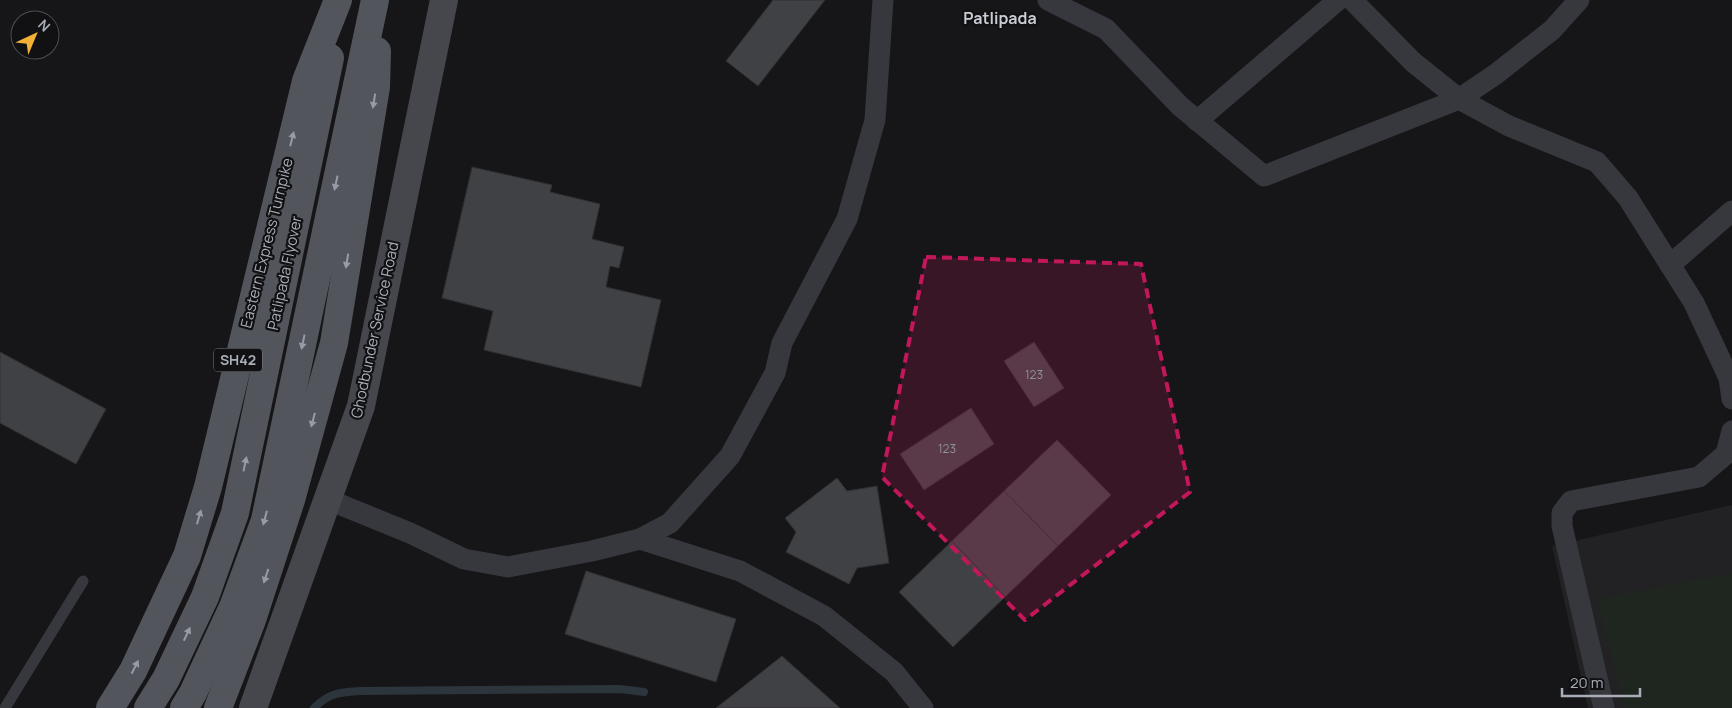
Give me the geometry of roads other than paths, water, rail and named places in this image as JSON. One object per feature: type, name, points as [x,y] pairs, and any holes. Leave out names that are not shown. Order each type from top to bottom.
[{"type":"main road","name":"Eastern Express Turnpike","points":[[110,708],[134,671],[188,556],[208,486],[306,81],[338,0]]},
{"type":"main road","name":"Patlipada Flyover","points":[[148,708],[166,679],[205,597],[235,513],[342,0]]},
{"type":"main road","name":"Patlipada Flyover","points":[[184,708],[193,693],[233,607],[265,520],[377,0]]},
{"type":"main road","points":[[218,708],[252,620],[288,510],[334,343],[376,87],[377,0]]},
{"type":"street","name":"Ghodbunder Service Road","points":[[253,708],[329,500],[361,406],[444,0]]},
{"type":"street","points":[[329,500],[410,533],[464,559],[508,567],[592,552],[640,539],[670,524],[730,456],[775,374],[782,343],[847,219],[874,120],[883,0]]},
{"type":"street","points":[[1048,0],[1106,29],[1180,106],[1264,176],[1459,99],[1496,74],[1552,30],[1579,0]]},
{"type":"street","points":[[1197,120],[1338,0]]},
{"type":"street","points":[[1352,0],[1413,62],[1459,99],[1509,126],[1597,162],[1628,198],[1694,303],[1729,378],[1732,399]]},
{"type":"street","points":[[1670,265],[1732,211]]},
{"type":"street","points":[[1604,708],[1562,526],[1562,513],[1571,501],[1699,477],[1729,453],[1732,431]]},
{"type":"street","points":[[640,539],[740,571],[824,616],[894,672],[923,708]]},
{"type":"lane","points":[[5,708],[83,580]]},
{"type":"waterway","points":[[314,708],[335,694],[361,691],[620,689],[644,692]]},
{"type":"district","name":"Patlipada","points":[[1000,18]]}]
